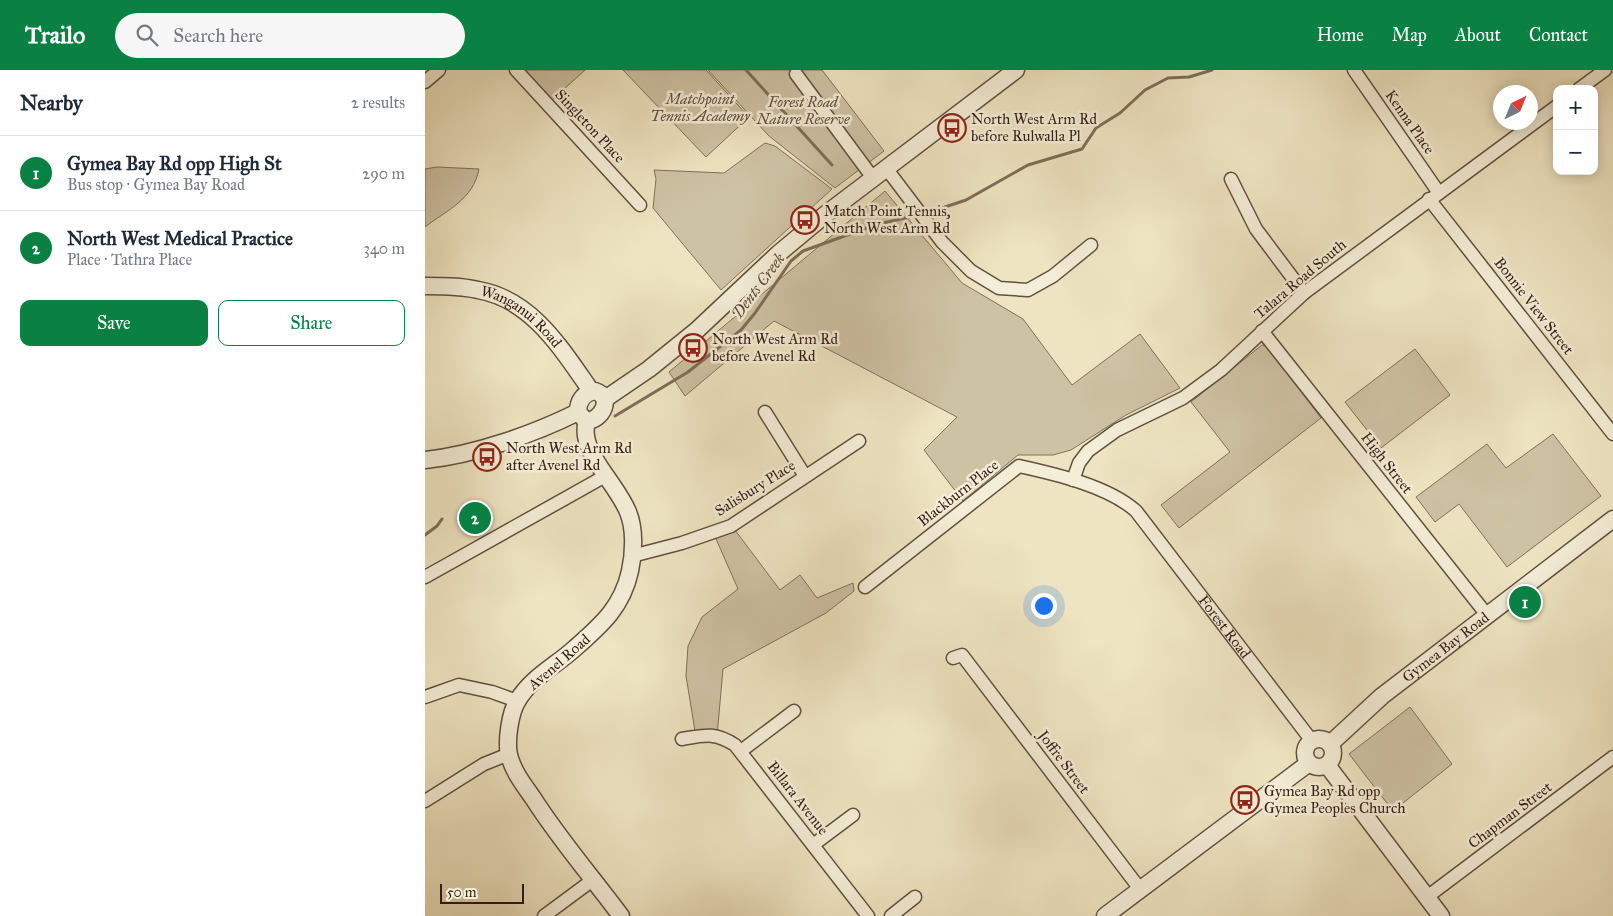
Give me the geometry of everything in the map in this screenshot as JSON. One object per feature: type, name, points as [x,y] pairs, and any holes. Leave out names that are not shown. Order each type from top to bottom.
[{"type":"street","points":[[425,82],[439,70]]},
{"type":"street","name":"Singleton Place","points":[[516,70],[641,205]]},
{"type":"street","points":[[597,395],[604,407],[597,417],[591,421],[582,416],[578,405],[581,398],[597,395],[649,368],[696,332],[801,234],[1016,70]]},
{"type":"street","name":"Kenna Place","points":[[1353,70],[1434,196]]},
{"type":"street","points":[[1584,85],[1605,70]]},
{"type":"street","points":[[796,74],[880,173],[942,242],[971,271],[999,288],[1028,290],[1053,276],[1091,245]]},
{"type":"street","name":"Talara Road South","points":[[1073,480],[1082,458],[1088,451],[1117,430],[1183,398],[1221,370],[1304,293],[1553,109]]},
{"type":"street","points":[[1231,179],[1256,229],[1304,293]]},
{"type":"street","name":"Bonnie View Street","points":[[1434,196],[1613,434]]},
{"type":"street","name":"Wanganui Road","points":[[425,286],[457,286],[481,290],[504,298],[519,306],[533,316],[548,332],[587,385],[597,395]]},
{"type":"street","name":"High Street","points":[[1262,332],[1487,615]]},
{"type":"street","points":[[765,412],[805,476]]},
{"type":"street","points":[[425,460],[448,457],[530,434],[582,416]]},
{"type":"street","name":"Avenel Road","points":[[582,416],[591,453],[607,475],[628,513],[633,538],[630,572],[619,602],[608,618],[571,652],[541,675],[517,701],[510,723],[509,754],[515,772],[548,821],[621,916]]},
{"type":"street","name":"Salisbury Place","points":[[632,556],[682,543],[731,526],[859,441]]},
{"type":"street","name":"Blackburn Place","points":[[865,587],[1019,466],[1073,480],[1115,497],[1136,511]]},
{"type":"street","points":[[425,577],[607,475]]},
{"type":"street","name":"Forest Road","points":[[1136,511],[1311,741]]},
{"type":"street","name":"Gymea Bay Road","points":[[1330,744],[1382,696],[1613,519]]},
{"type":"street","name":"Joffre Street","points":[[958,652],[1140,889]]},
{"type":"street","points":[[425,697],[459,685],[492,692],[517,701]]},
{"type":"street","points":[[741,751],[795,711]]},
{"type":"street","name":"Billara Avenue","points":[[682,739],[710,734],[723,737],[741,751],[868,916]]},
{"type":"street","points":[[1319,739],[1330,744],[1333,757],[1327,765],[1316,767],[1309,763],[1305,754],[1311,741],[1319,739]]},
{"type":"street","points":[[425,801],[484,764],[509,754]]},
{"type":"street","name":"Chapman Street","points":[[1427,897],[1613,758]]},
{"type":"street","points":[[1105,916],[1309,763]]},
{"type":"street","points":[[1327,765],[1441,916]]},
{"type":"street","points":[[813,845],[853,815]]},
{"type":"street","points":[[545,916],[594,879]]},
{"type":"street","points":[[891,916],[915,897]]},
{"type":"green space","points":[[523,70],[585,70],[552,100]]},
{"type":"green space","name":"Matchpoint Tennis Academy","points":[[623,70],[706,70],[749,117],[706,157]]},
{"type":"green space","name":"Forest Road Nature Reserve","points":[[708,70],[822,70],[884,151],[835,188],[769,136]]},
{"type":"green space","points":[[765,143],[775,146],[832,189],[721,290],[653,208],[656,179],[654,170],[724,173]]},
{"type":"green space","points":[[437,167],[479,169],[476,180],[465,196],[425,227],[425,169]]},
{"type":"green space","points":[[885,191],[962,283],[1023,319],[1072,385],[1140,334],[1180,388],[1126,415],[1071,450],[1053,455],[1018,455],[963,501],[924,450],[957,417],[774,321],[685,396],[669,372]]},
{"type":"green space","points":[[1262,345],[1266,346],[1321,418],[1179,528],[1161,505],[1230,452],[1191,402]]},
{"type":"green space","points":[[1415,349],[1450,395],[1381,448],[1345,402]]},
{"type":"green space","points":[[1553,434],[1601,496],[1507,567],[1459,504],[1435,522],[1416,497],[1487,444],[1506,468]]},
{"type":"green space","points":[[732,526],[780,590],[800,575],[817,598],[853,583],[854,591],[826,613],[723,669],[717,736],[696,737],[686,676],[688,646],[702,617],[738,589],[713,532]]},
{"type":"green space","points":[[1410,707],[1452,764],[1393,811],[1349,754]]},
{"type":"waterway","points":[[746,70],[832,165]]},
{"type":"waterway","name":"Dents Creek","points":[[933,211],[966,200],[1028,165],[1082,149],[1096,128],[1120,113],[1145,90],[1168,78],[1189,77],[1212,70]]},
{"type":"waterway","name":"Dents Creek","points":[[615,416],[688,372],[741,330],[791,261],[803,251],[875,225],[909,217]]},
{"type":"waterway","name":"Dents Creek","points":[[425,535],[437,526],[442,519]]},
{"type":"place","name":"North West Arm Rd before Rulwalla Pl","points":[[952,128]]},
{"type":"place","name":"Match Point Tennis, North West Arm Rd","points":[[805,220]]},
{"type":"place","name":"North West Arm Rd before Avenel Rd","points":[[693,348]]},
{"type":"place","name":"North West Arm Rd after Avenel Rd","points":[[487,457]]},
{"type":"place","name":"North West Medical Practice","points":[[475,518]]},
{"type":"place","name":"Gymea Bay Rd opp High St","points":[[1525,602]]},
{"type":"place","name":"Gymea Bay Rd opp Gymea Peoples Church","points":[[1245,800]]}]
